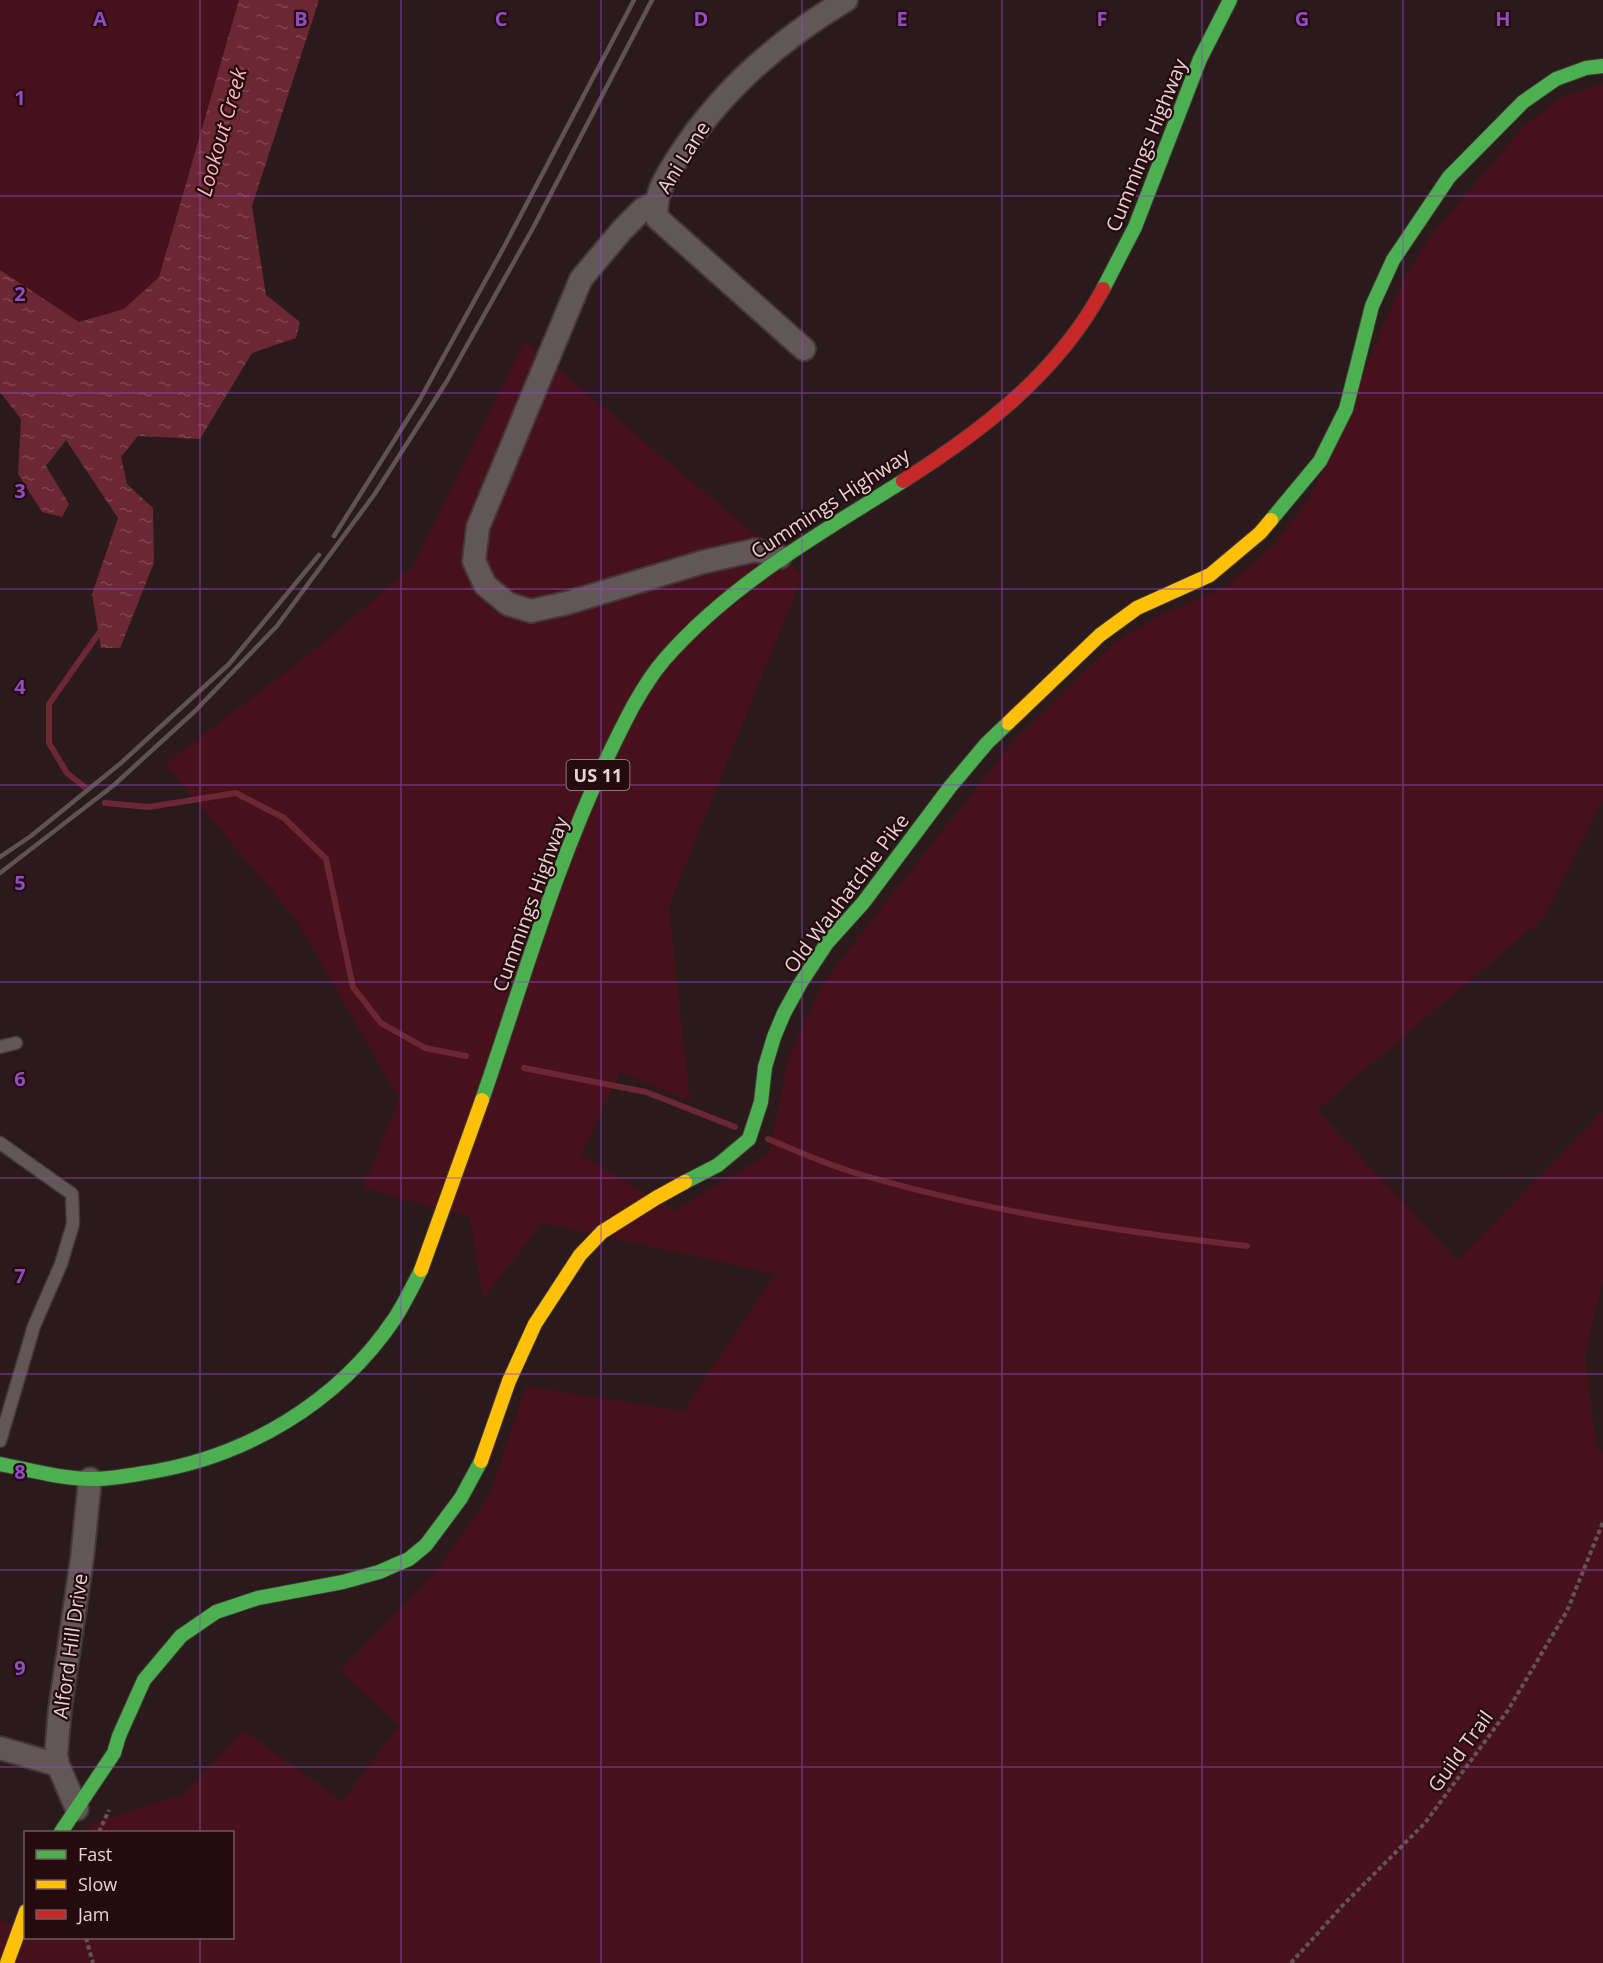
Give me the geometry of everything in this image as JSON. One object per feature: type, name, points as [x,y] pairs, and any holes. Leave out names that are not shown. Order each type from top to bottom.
[{"type":"main road","name":"Cummings Highway","points":[[0,1464],[90,1479],[150,1473],[184,1466],[220,1455],[260,1438],[299,1416],[335,1387],[367,1354],[392,1321],[424,1264],[564,861],[606,757],[657,669],[699,622],[730,595],[780,557],[871,501],[983,426],[1031,383],[1065,345],[1092,309],[1139,221],[1198,65],[1230,0]]},
{"type":"main road","name":"Old Wauhatchie Pike","points":[[62,1831],[114,1752],[144,1680],[181,1636],[216,1612],[258,1598],[343,1582],[379,1572],[410,1559],[426,1545],[466,1489],[480,1463],[509,1381],[535,1324],[580,1255],[602,1232],[656,1198],[718,1165],[749,1139],[761,1101],[765,1067],[774,1037],[800,984],[828,943],[863,903],[950,787],[987,743],[1100,635],[1137,608],[1210,575],[1260,532],[1320,461],[1346,409],[1372,306],[1384,279],[1407,236],[1449,177],[1523,102],[1556,79],[1586,68],[1603,66]]},
{"type":"main road","points":[[7,1963],[24,1916]]},
{"type":"street","name":"Ani Lane","points":[[804,349],[657,218],[655,203],[664,181],[720,100],[757,65],[829,10],[846,0]]},
{"type":"street","points":[[655,203],[643,209],[622,230],[581,279],[478,527],[474,561],[485,585],[508,604],[531,610],[567,603],[703,562],[756,550],[780,557]]},
{"type":"street","name":"Alford Hill Drive","points":[[77,1809],[56,1755],[60,1708],[82,1559],[90,1479]]},
{"type":"street","points":[[0,1748],[58,1765]]},
{"type":"lane","points":[[0,1047],[16,1043]]},
{"type":"lane","points":[[0,1143],[72,1194],[73,1224],[61,1264],[34,1326],[0,1441]]},
{"type":"path","name":"Guild Trail","points":[[1291,1963],[1344,1904],[1425,1823],[1508,1710],[1567,1611],[1603,1522]]},
{"type":"path","points":[[86,1939],[93,1963]]},
{"type":"shaded area","points":[[0,0],[239,0],[159,277],[124,310],[79,322],[0,270]]},
{"type":"shaded area","points":[[1603,85],[1603,800],[1544,918],[1317,1110],[1457,1260],[1603,1112],[1603,1280],[1585,1357],[1597,1449],[1603,1451],[1603,1963],[0,1963],[0,1920],[24,1927],[24,1939],[234,1939],[234,1831],[88,1831],[91,1823],[183,1795],[243,1730],[342,1801],[399,1726],[340,1671],[437,1570],[489,1496],[526,1386],[683,1411],[775,1274],[542,1223],[483,1300],[470,1217],[363,1188],[399,1099],[297,921],[165,764],[318,647],[413,566],[525,341],[803,575],[669,906],[690,1101],[620,1072],[581,1155],[674,1211],[769,1153],[788,1059],[821,986],[1015,739],[1114,643],[1156,617],[1222,589],[1273,546],[1314,490],[1403,280],[1429,238],[1522,128],[1561,97]]},
{"type":"water","name":"Lookout Creek","points":[[239,0],[319,0],[252,206],[266,295],[300,322],[296,338],[252,353],[200,439],[138,436],[121,457],[127,484],[153,508],[154,563],[120,648],[101,648],[92,594],[118,518],[66,440],[46,466],[69,504],[62,517],[42,512],[18,474],[21,419],[0,392],[0,270],[79,322],[124,309],[159,277]]},
{"type":"waterway","points":[[87,789],[67,773],[49,743],[49,704],[99,633],[107,635]]},
{"type":"waterway","points":[[105,803],[149,807],[236,793],[284,818],[326,859],[353,987],[381,1023],[425,1048],[466,1056]]},
{"type":"waterway","points":[[524,1068],[646,1092],[735,1127]]},
{"type":"waterway","points":[[768,1139],[849,1171],[996,1208],[1096,1226],[1247,1246]]},
{"type":"railway","points":[[334,536],[419,401],[504,247],[634,0]]},
{"type":"railway","points":[[0,873],[114,785],[195,711],[277,626],[374,495],[447,381],[533,228],[652,0]]},
{"type":"railway","points":[[0,857],[31,836],[121,763],[229,664],[319,555]]},
{"type":"traffic: fast","points":[[1103,289],[1135,227],[1200,59],[1230,0]]},
{"type":"traffic: fast","points":[[1271,520],[1320,461],[1346,409],[1372,306],[1393,260],[1449,177],[1523,102],[1556,79],[1586,68],[1603,66]]},
{"type":"traffic: fast","points":[[482,1100],[540,926],[572,839],[609,754],[648,682],[664,660],[690,632],[747,584],[808,541],[903,481]]},
{"type":"traffic: fast","points":[[685,1182],[718,1165],[749,1139],[761,1102],[765,1067],[774,1037],[800,984],[827,943],[863,903],[950,787],[987,743],[1008,723]]},
{"type":"traffic: fast","points":[[0,1464],[70,1478],[112,1478],[181,1466],[253,1440],[286,1422],[346,1376],[395,1318],[421,1270]]},
{"type":"traffic: fast","points":[[62,1831],[114,1753],[119,1736],[144,1680],[181,1636],[216,1612],[258,1598],[343,1582],[379,1572],[409,1559],[426,1545],[461,1498],[481,1461]]},
{"type":"traffic: slow","points":[[1008,723],[1100,635],[1137,608],[1210,575],[1260,533],[1271,520]]},
{"type":"traffic: slow","points":[[421,1270],[482,1100]]},
{"type":"traffic: slow","points":[[481,1461],[509,1381],[535,1324],[580,1255],[602,1232],[685,1182]]},
{"type":"traffic: slow","points":[[7,1963],[24,1916]]},
{"type":"traffic: jam","points":[[903,481],[961,442],[1016,398],[1064,347],[1085,319],[1103,289]]}]
